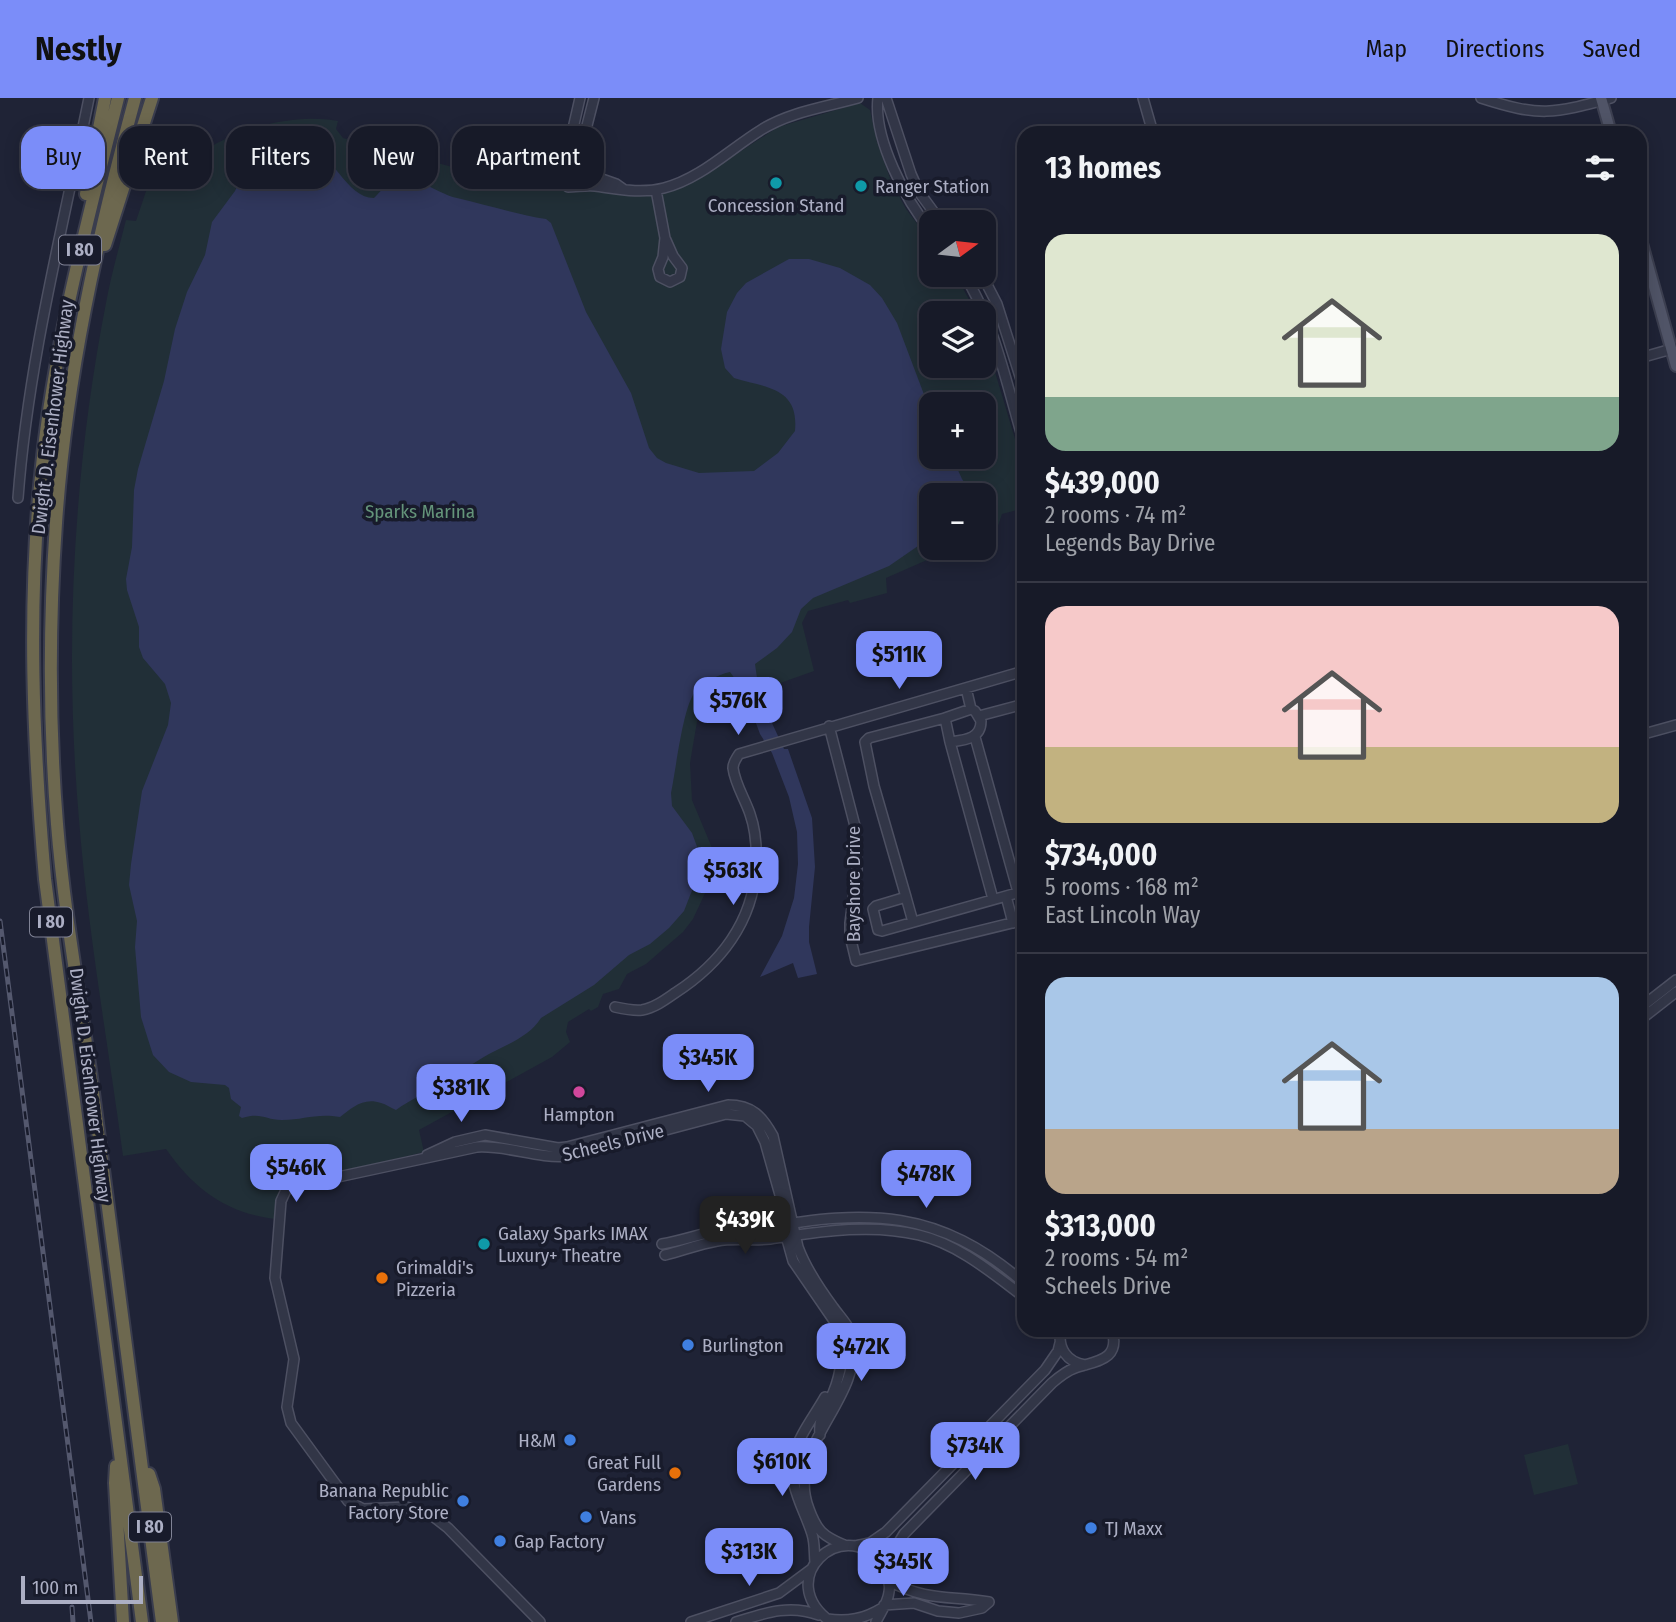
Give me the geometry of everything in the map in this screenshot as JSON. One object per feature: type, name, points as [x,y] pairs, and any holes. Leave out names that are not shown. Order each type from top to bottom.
[{"type":"highway","points":[[50,404],[52,358],[105,98]]},
{"type":"highway","name":"Dwight D. Eisenhower Highway","points":[[118,98],[86,224],[50,404],[36,530],[32,621],[36,776],[45,878],[142,1622]]},
{"type":"highway","name":"Dwight D. Eisenhower Highway","points":[[135,98],[107,201],[84,305],[72,381],[61,469],[54,564],[51,671],[55,792],[63,883],[162,1622]]},
{"type":"highway","points":[[72,381],[83,352],[110,228],[152,98]]},
{"type":"highway","points":[[137,1433],[154,1489],[172,1622]]},
{"type":"highway","points":[[118,1438],[115,1483],[123,1622]]},
{"type":"main road","points":[[1605,99],[1610,126]]},
{"type":"main road","points":[[1647,259],[1674,349],[1676,366]]},
{"type":"street","points":[[19,498],[22,455],[42,322],[89,98]]},
{"type":"street","points":[[574,126],[580,98]]},
{"type":"street","points":[[587,126],[594,98]]},
{"type":"street","points":[[604,187],[656,190],[680,183],[778,121],[858,98]]},
{"type":"street","points":[[878,98],[877,111],[894,170],[919,214]]},
{"type":"street","points":[[886,98],[911,174],[932,210]]},
{"type":"street","points":[[1143,98],[1151,126]]},
{"type":"street","points":[[1481,98],[1514,109],[1541,113],[1570,110],[1605,99]]},
{"type":"street","points":[[604,179],[625,190]]},
{"type":"street","points":[[656,190],[665,238]]},
{"type":"street","points":[[970,287],[989,328],[1017,420]]},
{"type":"street","points":[[988,287],[997,304],[1017,367]]},
{"type":"street","points":[[1647,356],[1674,349]]},
{"type":"street","points":[[615,1007],[645,1009],[680,990],[713,962],[733,939],[744,918],[754,887],[756,844],[750,814],[734,771],[734,761],[742,751],[1017,673]]},
{"type":"street","points":[[950,741],[975,737],[982,726],[979,716],[971,709],[966,688]]},
{"type":"street","points":[[979,716],[1017,706]]},
{"type":"street","points":[[913,922],[874,786],[865,742],[869,738],[971,709]]},
{"type":"street","points":[[945,718],[993,899]]},
{"type":"street","points":[[1647,734],[1676,725]]},
{"type":"street","name":"Bayshore Drive","points":[[829,726],[855,826],[857,869],[850,936],[856,961],[1013,923]]},
{"type":"street","points":[[975,737],[1017,879]]},
{"type":"street","points":[[906,897],[873,909],[878,930],[1017,893]]},
{"type":"street","points":[[1006,896],[1013,923],[1017,922]]},
{"type":"street","points":[[1647,1003],[1676,980]]},
{"type":"street","points":[[1647,1015],[1676,992]]},
{"type":"street","points":[[419,1158],[455,1142],[477,1136],[485,1135],[558,1148],[643,1131],[684,1120],[689,1114],[728,1105],[755,1110],[773,1136],[791,1236],[804,1264],[848,1326],[852,1338],[837,1375],[794,1455],[792,1476],[812,1534],[813,1566],[808,1592],[812,1604],[828,1620]]},
{"type":"street","name":"Scheels Drive","points":[[541,1622],[448,1528],[430,1514],[406,1507],[363,1509],[348,1501],[289,1417],[287,1407],[294,1359],[275,1278],[282,1196],[290,1186],[327,1181],[477,1147],[493,1146],[551,1157],[566,1156],[635,1133],[726,1114],[745,1116],[757,1126],[765,1142],[790,1222]]},
{"type":"street","points":[[662,1244],[718,1230],[747,1230],[790,1222],[875,1218],[916,1222],[944,1231],[975,1248],[1017,1277]]},
{"type":"street","points":[[665,1255],[718,1241],[751,1241],[840,1230],[886,1230],[919,1235],[945,1245],[979,1264],[1017,1292]]},
{"type":"street","points":[[876,1622],[890,1591],[893,1552],[904,1535],[1063,1373],[1097,1364],[1105,1358],[1111,1349],[1112,1337]]},
{"type":"street","points":[[1060,1338],[1069,1359],[1087,1366]]},
{"type":"street","points":[[855,1546],[870,1543],[886,1532],[1045,1370],[1058,1351],[1060,1338]]},
{"type":"street","points":[[736,1622],[785,1609],[807,1611],[828,1620],[845,1621],[861,1618],[883,1607],[914,1603],[938,1611],[959,1613],[982,1608],[989,1602],[934,1598],[910,1591],[889,1580],[877,1559],[867,1550],[844,1545],[824,1536],[817,1527],[803,1490],[806,1461],[840,1395],[851,1367],[848,1352]]},
{"type":"street","points":[[820,1435],[819,1420],[834,1391],[837,1375]]},
{"type":"street","points":[[691,1622],[779,1593],[813,1566],[822,1554],[844,1545]]},
{"type":"green space","name":"Sparks Marina","points":[[860,103],[870,110],[877,142],[891,181],[919,226],[919,287],[962,287],[970,301],[919,301],[919,378],[996,378],[996,375],[1017,446],[1017,510],[1002,514],[996,527],[996,483],[919,483],[919,560],[927,560],[886,578],[887,593],[808,611],[802,623],[814,671],[741,697],[734,687],[723,685],[704,699],[699,710],[690,763],[692,800],[715,855],[714,874],[693,919],[683,932],[646,964],[627,974],[619,989],[603,994],[598,1007],[591,1011],[589,1009],[568,1022],[566,1032],[570,1042],[552,1057],[419,1130],[424,1152],[326,1176],[288,1181],[279,1189],[275,1219],[241,1211],[213,1197],[188,1176],[166,1149],[123,1156],[83,862],[74,755],[72,625],[74,560],[86,431],[108,293],[126,220],[136,221],[147,189],[212,189],[212,146],[226,138],[226,189],[334,189],[334,126],[262,126],[305,119],[338,121],[336,129],[343,138],[348,139],[348,189],[438,189],[438,163],[452,167],[452,189],[599,189],[633,196],[667,193],[695,181],[778,127]]},
{"type":"green space","points":[[1568,1444],[1578,1484],[1534,1495],[1524,1455]]},
{"type":"water","name":"Sparks Marina","points":[[334,168],[348,184],[348,189],[364,196],[374,198],[383,189],[434,189],[449,196],[546,219],[551,223],[586,312],[631,393],[649,448],[657,458],[666,463],[699,473],[754,471],[778,453],[795,431],[795,416],[786,398],[768,388],[734,378],[725,368],[721,349],[727,312],[746,283],[789,259],[809,259],[840,268],[870,285],[882,298],[897,323],[923,392],[919,392],[919,469],[957,469],[965,483],[919,483],[919,545],[889,566],[813,598],[801,609],[792,632],[777,648],[755,664],[763,701],[773,697],[780,719],[772,723],[784,749],[788,749],[812,818],[815,867],[809,942],[817,974],[798,978],[793,963],[760,977],[782,936],[794,898],[798,864],[797,832],[789,797],[772,753],[760,734],[744,691],[730,672],[709,680],[693,695],[680,742],[671,793],[672,806],[692,833],[703,863],[684,911],[650,944],[629,955],[594,985],[541,1018],[525,1035],[396,1110],[369,1101],[358,1104],[340,1117],[282,1120],[259,1116],[242,1118],[239,1116],[241,1107],[231,1099],[229,1088],[225,1085],[191,1082],[169,1072],[153,1055],[141,1017],[135,947],[137,921],[129,885],[142,791],[168,725],[171,703],[165,684],[143,658],[139,647],[139,627],[127,590],[134,490],[187,292],[205,255],[212,222],[235,191],[334,189]]},
{"type":"railway","points":[[0,921],[91,1622]]},
{"type":"railway","points":[[72,1607],[73,1622]]},
{"type":"place","name":"Concession Stand","points":[[776,183]]},
{"type":"place","name":"Ranger Station","points":[[861,186]]},
{"type":"place","name":"Hampton","points":[[579,1092]]},
{"type":"place","name":"Galaxy Sparks IMAX Luxury+ Theatre","points":[[484,1244]]},
{"type":"place","name":"Grimaldi's Pizzeria","points":[[382,1278]]},
{"type":"place","name":"Burlington","points":[[688,1345]]},
{"type":"place","name":"H&M","points":[[570,1440]]},
{"type":"place","name":"Great Full Gardens","points":[[675,1473]]},
{"type":"place","name":"Banana Republic Factory Store","points":[[463,1501]]},
{"type":"place","name":"Vans","points":[[586,1517]]},
{"type":"place","name":"TJ Maxx","points":[[1091,1528]]},
{"type":"place","name":"Gap Factory","points":[[500,1541]]}]
